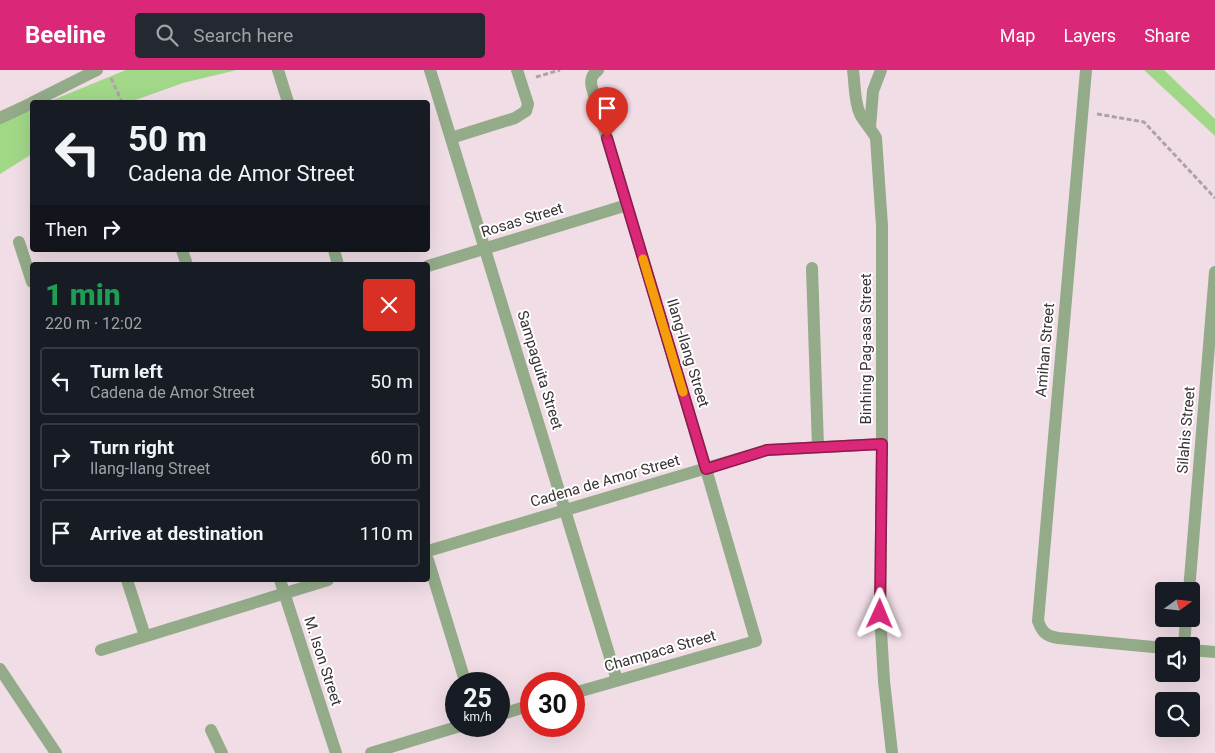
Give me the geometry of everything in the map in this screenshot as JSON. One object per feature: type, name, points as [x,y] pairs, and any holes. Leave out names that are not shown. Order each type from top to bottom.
[{"type":"street","points":[[39,100],[97,70]]},
{"type":"street","points":[[278,70],[287,100]]},
{"type":"street","name":"Sampaguita Street","points":[[430,70],[617,680]]},
{"type":"street","name":"Binhing Pag-asa Street","points":[[853,70],[856,102],[860,116],[876,138],[882,226],[880,614],[884,681],[892,753]]},
{"type":"street","points":[[870,128],[873,91],[881,70]]},
{"type":"street","name":"Amihan Street","points":[[1086,70],[1038,621],[1042,631],[1049,637],[1155,647]]},
{"type":"street","name":"Ilang-Ilang Street","points":[[595,72],[592,88],[756,641]]},
{"type":"street","points":[[451,138],[522,115],[526,111],[528,104],[519,75]]},
{"type":"street","points":[[0,118],[30,104]]},
{"type":"street","name":"Rosas Street","points":[[430,265],[626,205]]},
{"type":"street","points":[[19,242],[30,276]]},
{"type":"street","points":[[812,268],[818,447]]},
{"type":"street","name":"Silahis Street","points":[[1190,582],[1215,272]]},
{"type":"street","name":"Cadena de Amor Street","points":[[430,550],[767,450],[882,444]]},
{"type":"street","points":[[430,567],[462,672]]},
{"type":"street","points":[[129,582],[145,636]]},
{"type":"street","name":"M. Ison Street","points":[[281,582],[336,753]]},
{"type":"street","points":[[101,650],[321,582]]},
{"type":"street","name":"Champaca Street","points":[[585,690],[756,641]]},
{"type":"street","points":[[1200,651],[1215,652]]},
{"type":"street","points":[[0,669],[56,753]]},
{"type":"street","points":[[211,730],[222,753]]},
{"type":"street","points":[[371,753],[445,731]]},
{"type":"path","points":[[519,75],[560,70]]},
{"type":"path","points":[[110,75],[121,100]]},
{"type":"path","points":[[1082,112],[1144,122],[1215,198]]},
{"type":"shaded area","points":[[126,70],[237,70],[183,83],[136,100],[53,100]]},
{"type":"shaded area","points":[[1144,70],[1164,70],[1215,119],[1215,136]]},
{"type":"shaded area","points":[[30,110],[30,155],[0,174],[0,122]]},
{"type":"slow traffic","points":[[643,259],[683,392]]},
{"type":"route","points":[[607,138],[706,469],[767,450],[882,444],[880,614]]}]
